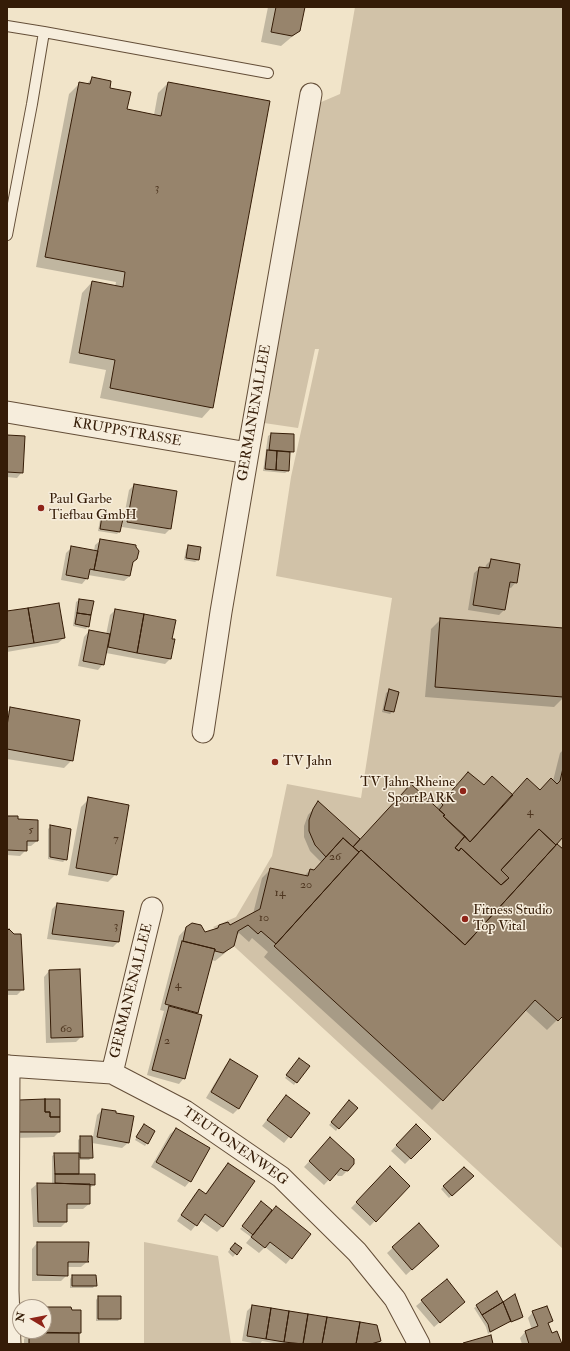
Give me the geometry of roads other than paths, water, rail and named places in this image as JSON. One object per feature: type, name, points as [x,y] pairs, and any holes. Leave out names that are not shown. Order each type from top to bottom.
[{"type":"street","name":"GERMANENALLEE","points":[[203,732],[221,612],[311,94]]},
{"type":"street","name":"KRUPPSTRASSE","points":[[7,412],[248,453]]},
{"type":"street","name":"GERMANENALLEE","points":[[112,1073],[152,908]]},
{"type":"street","name":"TEUTONENWEG","points":[[8,1066],[112,1073],[184,1111],[281,1177],[357,1252],[395,1299],[419,1344]]},
{"type":"street","points":[[8,1066],[8,1291],[10,1344]]},
{"type":"lane","points":[[7,26],[268,73]]},
{"type":"lane","points":[[7,235],[31,112],[44,32]]},
{"type":"place","name":"Paul Garbe Tiefbau GmbH","points":[[41,508]]},
{"type":"place","name":"TV Jahn","points":[[275,762]]},
{"type":"place","name":"TV Jahn-Rheine SportPARK","points":[[463,791]]},
{"type":"place","name":"Fitness Studio Top Vital","points":[[465,919]]}]
